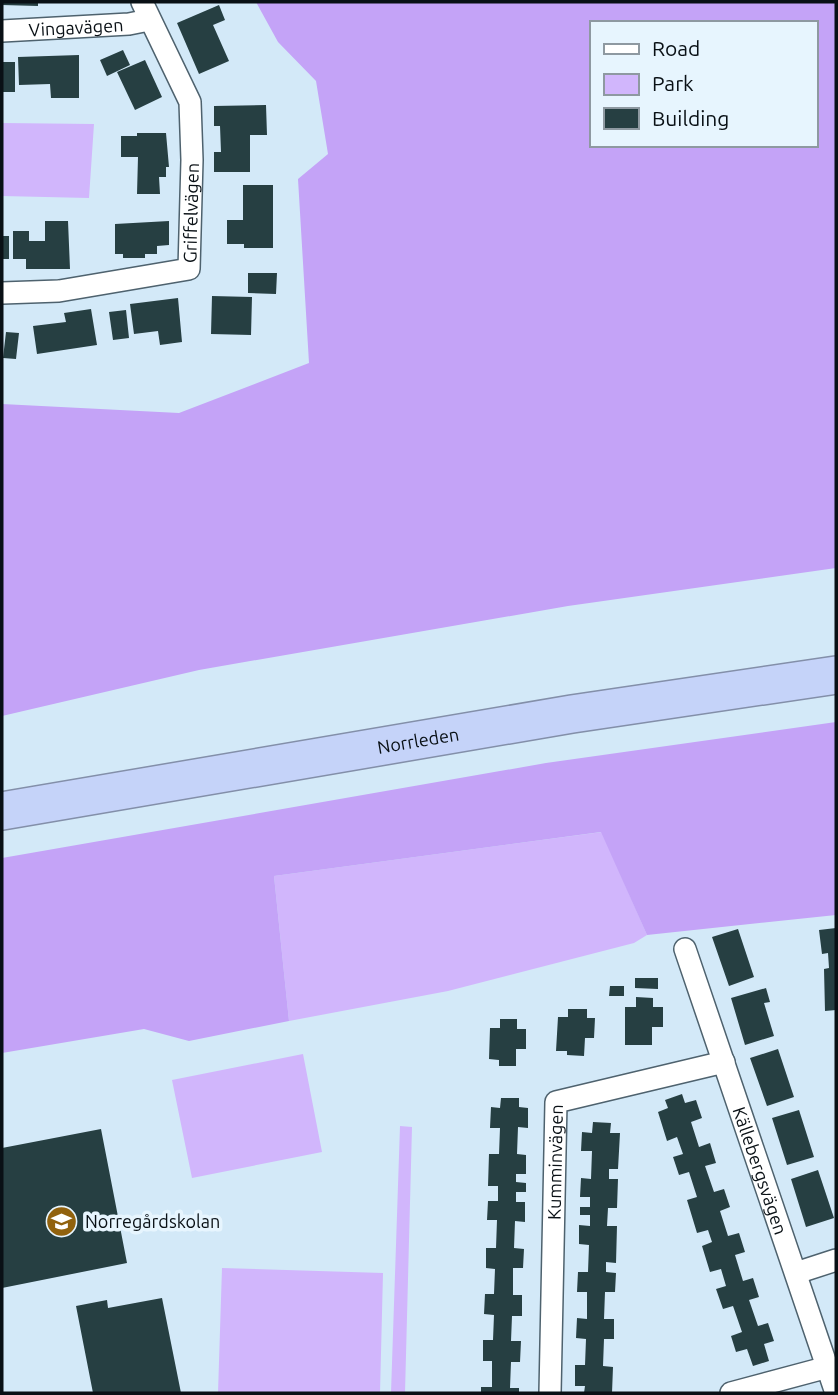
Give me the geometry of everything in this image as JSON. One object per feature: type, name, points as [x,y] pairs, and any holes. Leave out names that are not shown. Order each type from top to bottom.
[{"type":"highway","name":"Norrleden","points":[[2,811],[572,714],[836,675]]},
{"type":"highway","name":"Norrleden","points":[[2,828],[314,774],[836,693]]},
{"type":"street","name":"Vingavägen","points":[[2,31],[129,24],[146,11]]},
{"type":"street","name":"Griffelvägen","points":[[2,293],[19,295],[59,291],[189,269],[192,160],[190,102],[146,11]]},
{"type":"street","name":"Källebergsvägen","points":[[685,950],[836,1393]]},
{"type":"street","name":"Kumminvägen","points":[[550,1393],[556,1102],[724,1062]]},
{"type":"street","points":[[796,1273],[836,1260]]},
{"type":"street","points":[[732,1393],[828,1367]]},
{"type":"green space","points":[[2,123],[94,124],[89,198],[2,196]]},
{"type":"green space","points":[[602,832],[647,935],[634,943],[448,991],[289,1021],[274,876]]},
{"type":"green space","points":[[303,1054],[322,1152],[192,1178],[172,1080]]},
{"type":"green space","points":[[400,1126],[412,1127],[405,1393],[391,1393]]},
{"type":"green space","points":[[222,1268],[383,1273],[380,1393],[218,1393]]},
{"type":"shaded area","points":[[256,2],[836,2],[836,568],[568,606],[199,670],[2,716],[2,404],[179,413],[309,363],[298,179],[328,154],[316,81],[278,42]]},
{"type":"shaded area","points":[[836,722],[836,915],[647,935],[601,832],[274,876],[289,1021],[189,1041],[144,1029],[2,1053],[2,858],[546,763]]},
{"type":"building","points":[[2,2],[38,2],[38,6],[2,5]]},
{"type":"building","points":[[219,5],[225,20],[213,25],[229,61],[199,74],[177,23]]},
{"type":"building","points":[[123,50],[130,65],[107,76],[100,60]]},
{"type":"building","points":[[79,55],[79,98],[51,98],[50,84],[19,85],[18,57]]},
{"type":"building","points":[[145,60],[162,97],[135,110],[117,72]]},
{"type":"building","points":[[2,62],[15,62],[15,92],[2,92]]},
{"type":"building","points":[[266,105],[267,135],[250,135],[250,172],[214,172],[214,152],[221,152],[220,126],[214,126],[214,106]]},
{"type":"building","points":[[137,133],[166,133],[169,167],[166,167],[166,177],[159,177],[160,194],[137,194],[138,157],[121,157],[121,136],[137,136]]},
{"type":"building","points":[[243,185],[273,185],[273,248],[244,248],[244,244],[227,244],[227,220],[243,220]]},
{"type":"building","points":[[45,221],[68,221],[70,269],[26,269],[26,259],[13,259],[13,231],[29,231],[29,241],[45,241]]},
{"type":"building","points":[[169,221],[169,245],[157,246],[157,254],[145,254],[145,258],[123,258],[123,254],[115,254],[115,224]]},
{"type":"building","points":[[2,236],[9,236],[9,259],[2,259]]},
{"type":"building","points":[[248,273],[277,273],[276,294],[248,293]]},
{"type":"building","points":[[212,296],[252,297],[251,335],[211,334]]},
{"type":"building","points":[[178,298],[182,342],[160,345],[158,331],[134,334],[130,304]]},
{"type":"building","points":[[91,309],[97,345],[37,354],[33,326],[66,322],[64,313]]},
{"type":"building","points":[[126,310],[129,338],[113,340],[109,312]]},
{"type":"building","points":[[6,332],[19,333],[16,359],[3,358]]},
{"type":"building","points":[[836,928],[836,1010],[825,1011],[824,969],[829,968],[828,953],[822,954],[819,930]]},
{"type":"building","points":[[738,929],[754,977],[729,986],[712,937]]},
{"type":"building","points":[[635,978],[658,978],[658,989],[635,988]]},
{"type":"building","points":[[610,986],[624,986],[624,996],[609,996]]},
{"type":"building","points":[[766,988],[770,1002],[764,1003],[774,1036],[745,1045],[731,998]]},
{"type":"building","points":[[636,997],[653,998],[653,1007],[663,1007],[663,1027],[652,1027],[652,1045],[625,1045],[625,1007],[636,1007]]},
{"type":"building","points":[[568,1009],[587,1009],[587,1018],[595,1018],[594,1038],[585,1038],[584,1056],[556,1051],[558,1017],[568,1017]]},
{"type":"building","points":[[500,1019],[517,1019],[517,1029],[526,1029],[526,1049],[516,1049],[516,1066],[499,1066],[499,1060],[489,1059],[490,1028],[500,1028]]},
{"type":"building","points":[[778,1049],[794,1097],[767,1106],[750,1058]]},
{"type":"building","points":[[682,1094],[685,1103],[696,1100],[702,1118],[691,1122],[699,1147],[710,1143],[716,1163],[705,1166],[714,1192],[724,1189],[730,1207],[720,1211],[728,1236],[739,1233],[745,1252],[735,1255],[743,1281],[753,1278],[759,1297],[749,1300],[758,1326],[768,1323],[774,1341],[764,1344],[769,1361],[753,1366],[747,1349],[736,1352],[731,1336],[742,1332],[733,1306],[723,1309],[716,1289],[726,1286],[721,1269],[710,1272],[702,1246],[712,1242],[708,1230],[697,1233],[687,1200],[697,1197],[689,1172],[679,1175],[673,1157],[683,1154],[677,1137],[667,1141],[658,1112],[668,1108],[665,1100]]},
{"type":"building","points":[[501,1098],[519,1098],[519,1107],[528,1108],[528,1128],[518,1127],[517,1154],[526,1155],[526,1174],[516,1174],[516,1182],[526,1183],[526,1192],[516,1192],[516,1202],[525,1202],[525,1222],[515,1221],[514,1248],[524,1249],[523,1268],[513,1268],[513,1295],[522,1295],[522,1316],[512,1316],[511,1341],[521,1341],[520,1362],[511,1362],[510,1388],[519,1388],[519,1393],[481,1393],[481,1387],[492,1387],[492,1361],[483,1361],[483,1340],[493,1340],[494,1315],[484,1314],[485,1294],[494,1294],[495,1269],[486,1268],[486,1248],[496,1248],[497,1220],[487,1220],[488,1201],[498,1201],[498,1186],[488,1186],[489,1154],[499,1154],[500,1128],[490,1128],[491,1107],[500,1108]]},
{"type":"building","points":[[799,1110],[814,1157],[787,1165],[772,1118]]},
{"type":"building","points":[[593,1122],[611,1123],[610,1133],[620,1133],[618,1169],[609,1169],[609,1179],[618,1179],[617,1208],[608,1208],[607,1226],[617,1226],[616,1263],[606,1262],[606,1272],[616,1273],[615,1292],[605,1292],[604,1319],[614,1319],[614,1339],[604,1339],[603,1366],[613,1367],[612,1393],[584,1393],[585,1386],[575,1386],[575,1365],[585,1365],[586,1339],[576,1338],[577,1318],[587,1319],[587,1292],[577,1292],[578,1272],[588,1272],[589,1245],[579,1244],[579,1225],[590,1226],[590,1215],[580,1215],[580,1207],[590,1207],[590,1197],[580,1197],[581,1178],[591,1179],[592,1151],[581,1151],[582,1132],[592,1133]]},
{"type":"building","points":[[101,1129],[127,1263],[2,1288],[2,1148]]},
{"type":"building","points":[[818,1170],[834,1218],[806,1227],[791,1179]]},
{"type":"building","points":[[162,1298],[181,1393],[93,1393],[76,1306],[107,1300],[108,1308]]},
{"type":"place","name":"Norregårdskolan","points":[[62,1221]]}]
